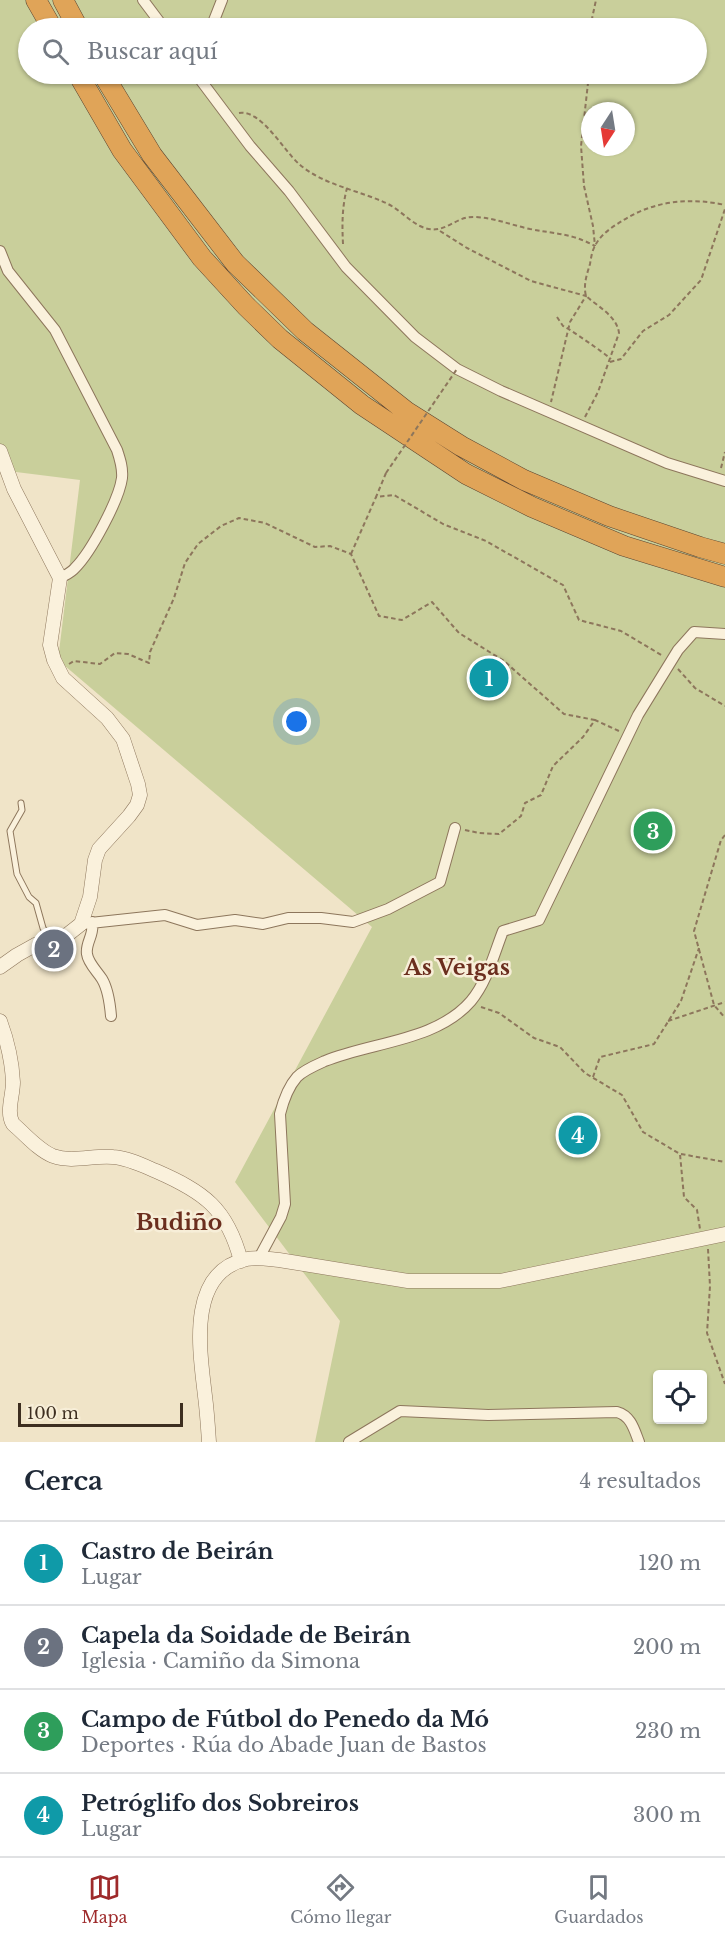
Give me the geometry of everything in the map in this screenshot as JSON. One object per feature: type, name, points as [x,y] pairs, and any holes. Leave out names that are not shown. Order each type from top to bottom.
[{"type":"highway","points":[[36,0],[46,18]]},
{"type":"highway","points":[[63,0],[73,18]]},
{"type":"highway","points":[[84,84],[122,150],[202,258],[280,339],[362,405],[466,474],[532,507],[624,546],[725,577]]},
{"type":"highway","points":[[109,84],[152,155],[235,263],[305,331],[407,412],[461,446],[524,480],[609,516],[725,554]]},
{"type":"street","points":[[144,0],[157,18]]},
{"type":"street","points":[[215,18],[222,0]]},
{"type":"street","points":[[204,84],[340,259],[415,337],[457,369],[501,391],[667,463],[722,480]]},
{"type":"street","points":[[0,251],[8,271],[55,330],[117,450],[121,463],[122,477],[119,492],[108,518],[82,560],[73,571],[60,578]]},
{"type":"street","points":[[0,451],[14,489],[60,578],[50,645],[59,670],[63,678],[107,718],[123,739],[138,784],[140,795],[137,805],[106,840],[95,860],[87,923]]},
{"type":"street","points":[[259,1258],[285,1204],[280,1114],[283,1102],[297,1077],[314,1065],[334,1057],[425,1032],[450,1019],[470,1003],[477,993],[503,931],[539,920],[627,736],[671,661],[694,632],[725,634]]},
{"type":"street","points":[[0,967],[16,955],[67,935],[87,923],[165,915],[196,925],[235,920],[263,924],[288,918],[321,918],[353,922],[388,909],[440,882],[455,828]]},
{"type":"street","points":[[87,923],[94,929],[86,953],[104,981],[111,1016]]},
{"type":"street","points":[[0,1021],[7,1040],[11,1066],[13,1084],[10,1119],[13,1124],[47,1153],[55,1156],[76,1159],[109,1156],[123,1158],[193,1189],[216,1208],[236,1242],[241,1261]]},
{"type":"street","points":[[209,1442],[200,1347],[201,1313],[205,1298],[219,1275],[241,1261],[259,1258],[408,1281],[500,1281],[725,1234]]},
{"type":"street","points":[[349,1442],[394,1413],[409,1410],[488,1415],[617,1412],[629,1418],[639,1442]]},
{"type":"lane","points":[[21,803],[22,810],[10,831],[17,874],[28,897],[36,903],[43,928],[51,940]]},
{"type":"path","points":[[592,18],[596,0]]},
{"type":"path","points":[[588,84],[581,146],[584,186],[595,246]]},
{"type":"path","points":[[229,118],[236,113],[245,112],[253,116],[305,169],[321,178],[393,206],[421,226],[437,230],[467,249],[531,281],[586,296],[610,316],[619,333],[591,409],[581,424]]},
{"type":"path","points":[[340,259],[343,247],[341,226],[343,202],[347,188]]},
{"type":"path","points":[[549,411],[569,327],[586,296],[586,278],[595,246],[610,229],[643,208],[701,200],[725,207],[701,280],[669,315],[643,331],[621,359],[610,361]]},
{"type":"path","points":[[437,230],[460,219],[476,217],[503,220],[527,228],[579,237],[595,246]]},
{"type":"path","points":[[557,317],[563,326],[569,327],[592,347],[604,352],[610,361]]},
{"type":"path","points":[[351,554],[386,473],[457,369]]},
{"type":"path","points":[[722,480],[725,452]]},
{"type":"path","points":[[376,497],[394,495],[443,524],[486,541],[563,585],[579,620],[621,631],[671,661],[695,688],[725,706]]},
{"type":"path","points":[[59,670],[74,661],[100,664],[115,653],[128,654],[149,663],[150,652],[174,598],[185,563],[198,544],[220,526],[239,518],[265,523],[315,548],[330,546],[351,554],[379,616],[402,620],[432,602],[459,633],[504,661],[564,714],[595,720],[627,736]]},
{"type":"path","points":[[455,828],[499,834],[521,816],[525,803],[542,795],[553,766],[583,737],[595,720]]},
{"type":"path","points":[[725,835],[721,840],[694,931],[714,1005],[725,1018]]},
{"type":"path","points":[[593,1078],[600,1057],[654,1044],[681,1000],[699,948]]},
{"type":"path","points":[[668,1021],[725,1002]]},
{"type":"path","points":[[470,1003],[499,1013],[534,1038],[560,1047],[585,1073],[622,1095],[643,1132],[680,1154],[725,1162]]},
{"type":"path","points":[[680,1154],[684,1197],[697,1210],[704,1238],[710,1286],[707,1333],[725,1384]]},
{"type":"green space","points":[[0,0],[725,0],[725,1442],[315,1442],[340,1321],[235,1182],[372,927],[58,660],[80,480],[0,470]]},
{"type":"place","name":"Castro de Beirán","points":[[489,678]]},
{"type":"place","name":"Campo de Fútbol do Penedo da Mó","points":[[653,831]]},
{"type":"place","name":"Capela da Soidade de Beirán","points":[[54,949]]},
{"type":"place","name":"Petróglifo dos Sobreiros","points":[[578,1135]]},
{"type":"district","name":"As Veigas","points":[[457,967]]},
{"type":"district","name":"Budiño","points":[[179,1222]]}]
